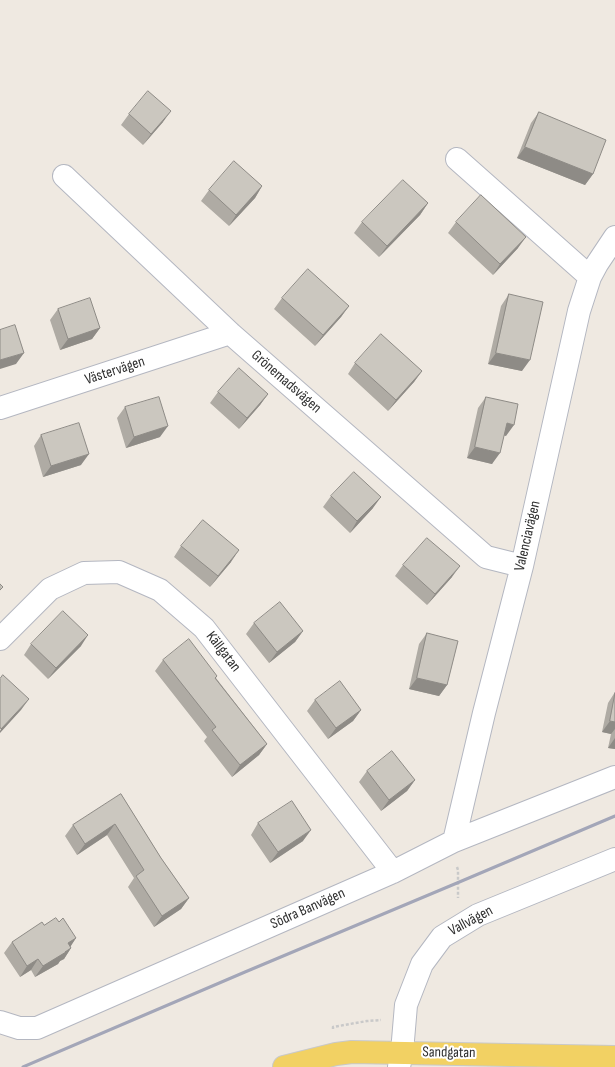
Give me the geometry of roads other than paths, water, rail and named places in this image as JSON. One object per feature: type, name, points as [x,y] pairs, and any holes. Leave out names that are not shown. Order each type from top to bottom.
[{"type":"main road","name":"Sandgatan","points":[[284,1067],[336,1054],[352,1052],[401,1060],[615,1057]]},
{"type":"street","points":[[457,159],[590,277]]},
{"type":"street","name":"Grönemadsvägen","points":[[64,176],[230,333],[486,557],[522,566]]},
{"type":"street","name":"Valenciavägen","points":[[454,841],[484,713],[522,566],[579,311],[590,277],[615,237]]},
{"type":"street","name":"Västervägen","points":[[0,408],[230,333]]},
{"type":"street","name":"Källgatan","points":[[0,640],[50,589],[84,573],[119,572],[160,590],[204,628],[393,872]]},
{"type":"street","name":"Södra Banvägen","points":[[1,1020],[19,1028],[37,1028],[393,872],[454,841],[615,777]]},
{"type":"street","name":"Vallvägen","points":[[401,1060],[406,1005],[422,964],[442,937],[478,915],[615,859]]},
{"type":"railway","points":[[23,1067],[615,816]]}]
